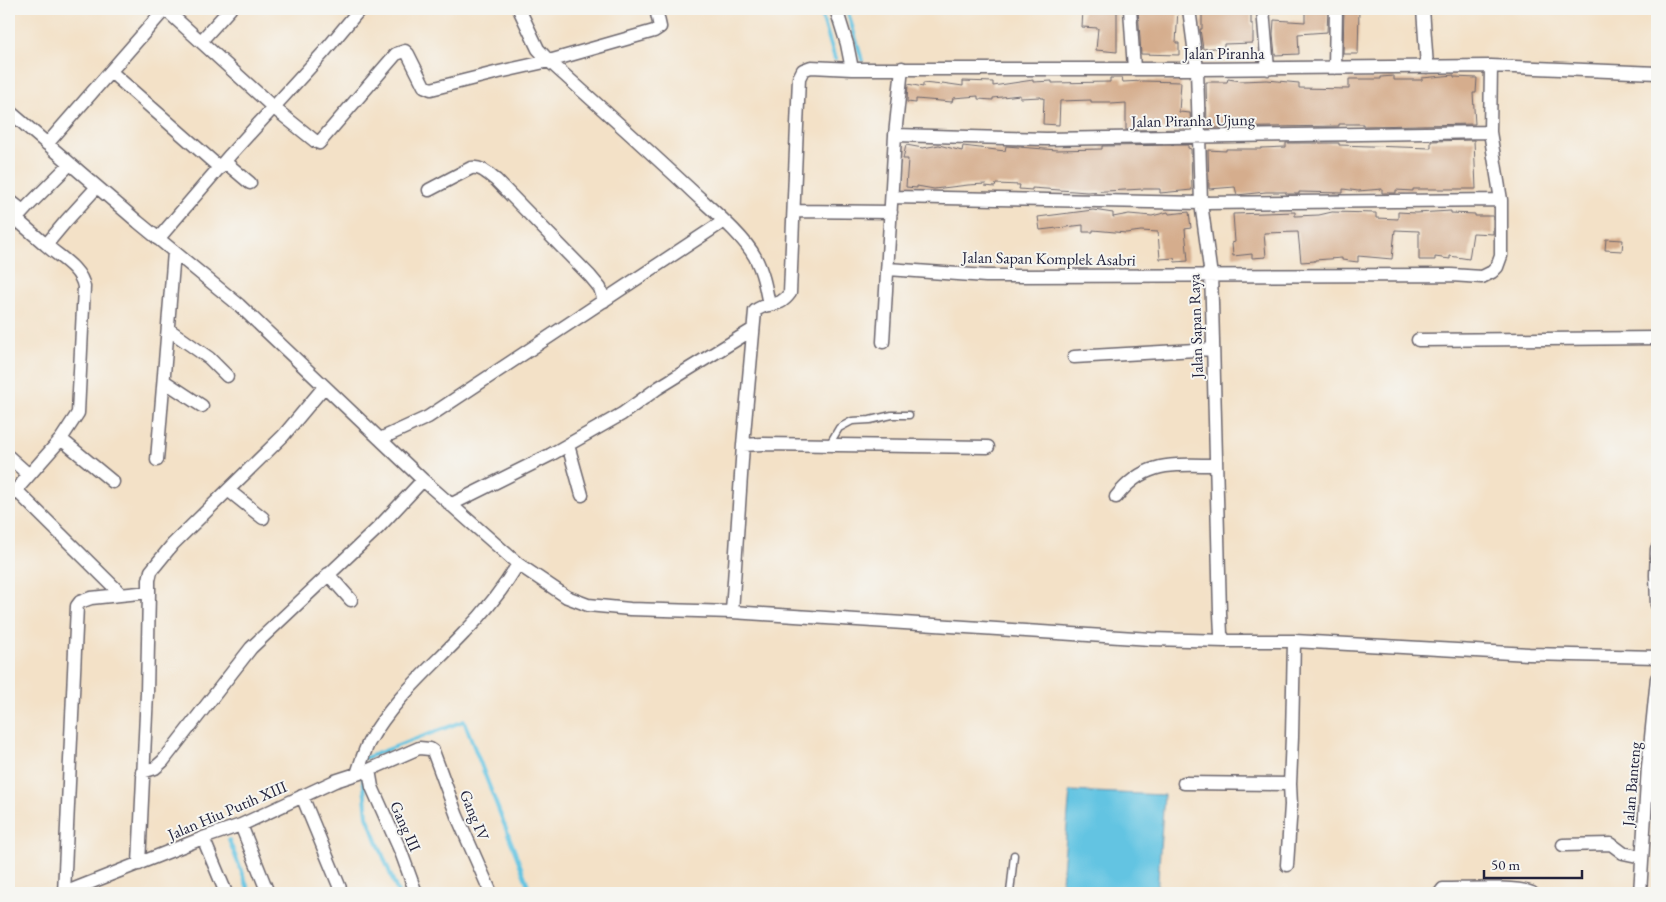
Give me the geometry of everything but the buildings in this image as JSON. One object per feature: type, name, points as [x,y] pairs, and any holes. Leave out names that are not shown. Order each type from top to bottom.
[{"type":"street","points":[[47,144],[165,9],[274,108],[315,141],[319,142],[396,54],[400,52],[405,51],[408,54],[424,86],[431,89],[549,61],[654,31],[660,27],[656,9]]},
{"type":"street","points":[[201,41],[230,9]]},
{"type":"street","points":[[158,239],[360,9]]},
{"type":"street","points":[[519,9],[538,49],[549,61],[631,134],[744,243],[755,257],[769,305]]},
{"type":"street","points":[[836,9],[852,68]]},
{"type":"street","points":[[1130,9],[1134,69]]},
{"type":"street","name":"Jalan Sapan Raya","points":[[1189,9],[1197,69],[1201,203],[1211,276],[1220,634],[1225,642]]},
{"type":"street","points":[[1263,9],[1268,69]]},
{"type":"street","points":[[1335,68],[1336,9]]},
{"type":"street","points":[[1423,9],[1427,67]]},
{"type":"street","name":"Jalan Piranha","points":[[752,330],[755,311],[761,306],[784,301],[790,293],[799,78],[803,70],[811,67],[1268,69],[1491,66],[1657,73]]},
{"type":"street","name":"Jalan Sapan Komplek Asabri","points":[[888,269],[986,276],[1451,275],[1482,277],[1497,267],[1501,256],[1501,200],[1490,132],[1491,66]]},
{"type":"street","points":[[883,342],[895,135],[902,68]]},
{"type":"street","points":[[111,72],[222,165],[250,183]]},
{"type":"street","points":[[9,111],[158,239],[239,305],[423,480],[518,564],[567,597],[588,605],[630,609],[732,612],[1151,639],[1294,642],[1529,654],[1657,657]]},
{"type":"street","name":"Jalan Piranha Ujung","points":[[895,135],[1046,139],[1490,132]]},
{"type":"street","points":[[16,219],[70,164]]},
{"type":"street","points":[[429,190],[471,168],[482,169],[496,180],[590,276],[600,288],[604,301]]},
{"type":"street","points":[[46,245],[97,187]]},
{"type":"street","points":[[892,197],[1201,203],[1501,200]]},
{"type":"street","points":[[9,200],[16,219],[79,273],[84,287],[78,412],[61,439],[12,494],[122,595]]},
{"type":"street","points":[[794,211],[891,212]]},
{"type":"street","points":[[380,439],[428,417],[724,222]]},
{"type":"street","points":[[158,460],[174,252]]},
{"type":"street","points":[[168,330],[209,358],[227,376]]},
{"type":"street","points":[[450,505],[568,445],[622,414],[658,388],[752,330]]},
{"type":"street","points":[[732,612],[752,330]]},
{"type":"street","points":[[1418,340],[1657,338]]},
{"type":"street","points":[[1074,357],[1213,349]]},
{"type":"street","points":[[164,381],[202,406]]},
{"type":"street","points":[[139,864],[147,693],[149,580],[152,571],[173,544],[283,436],[324,387]]},
{"type":"street","points":[[61,439],[113,482]]},
{"type":"street","points":[[568,445],[582,495]]},
{"type":"street","points":[[743,445],[988,447]]},
{"type":"street","points":[[9,457],[29,475]]},
{"type":"street","points":[[1116,497],[1124,487],[1150,469],[1174,465],[1216,465]]},
{"type":"street","points":[[142,772],[155,768],[163,761],[251,648],[378,528],[423,480]]},
{"type":"street","points":[[228,490],[263,518]]},
{"type":"street","points":[[1657,549],[1657,605]]},
{"type":"street","points":[[363,772],[368,744],[388,714],[415,682],[465,632],[508,581],[518,564]]},
{"type":"street","points":[[328,574],[351,600]]},
{"type":"street","points":[[64,893],[77,606],[86,600],[149,592]]},
{"type":"street","points":[[1287,865],[1291,805],[1294,642]]},
{"type":"street","name":"Jalan Banteng","points":[[1640,893],[1642,857],[1653,768],[1657,678]]},
{"type":"street","name":"Jalan Hiu Putih XIII","points":[[64,893],[241,825],[335,781],[363,772],[419,748],[430,749]]},
{"type":"street","name":"Gang IV","points":[[430,749],[433,751],[457,816],[491,893]]},
{"type":"street","name":"Gang III","points":[[363,772],[372,787],[401,852],[416,893]]},
{"type":"street","points":[[1184,783],[1290,784]]},
{"type":"street","points":[[302,796],[342,893]]},
{"type":"street","points":[[241,825],[268,893]]},
{"type":"street","points":[[203,838],[226,893]]},
{"type":"street","points":[[1563,844],[1612,844],[1623,853],[1642,857]]},
{"type":"street","points":[[1440,893],[1443,889],[1512,890],[1532,893]]},
{"type":"lane","points":[[828,446],[839,428],[852,421],[870,420],[892,415],[909,415]]},
{"type":"lane","points":[[1010,893],[1014,855]]},
{"type":"water","points":[[1070,791],[1164,795],[1157,893],[1061,893]]},
{"type":"waterway","points":[[820,9],[835,59]]},
{"type":"waterway","points":[[847,9],[862,60]]},
{"type":"waterway","points":[[365,758],[464,721],[531,893]]},
{"type":"waterway","points":[[363,776],[367,816],[398,893]]},
{"type":"waterway","points":[[229,840],[250,893]]}]
